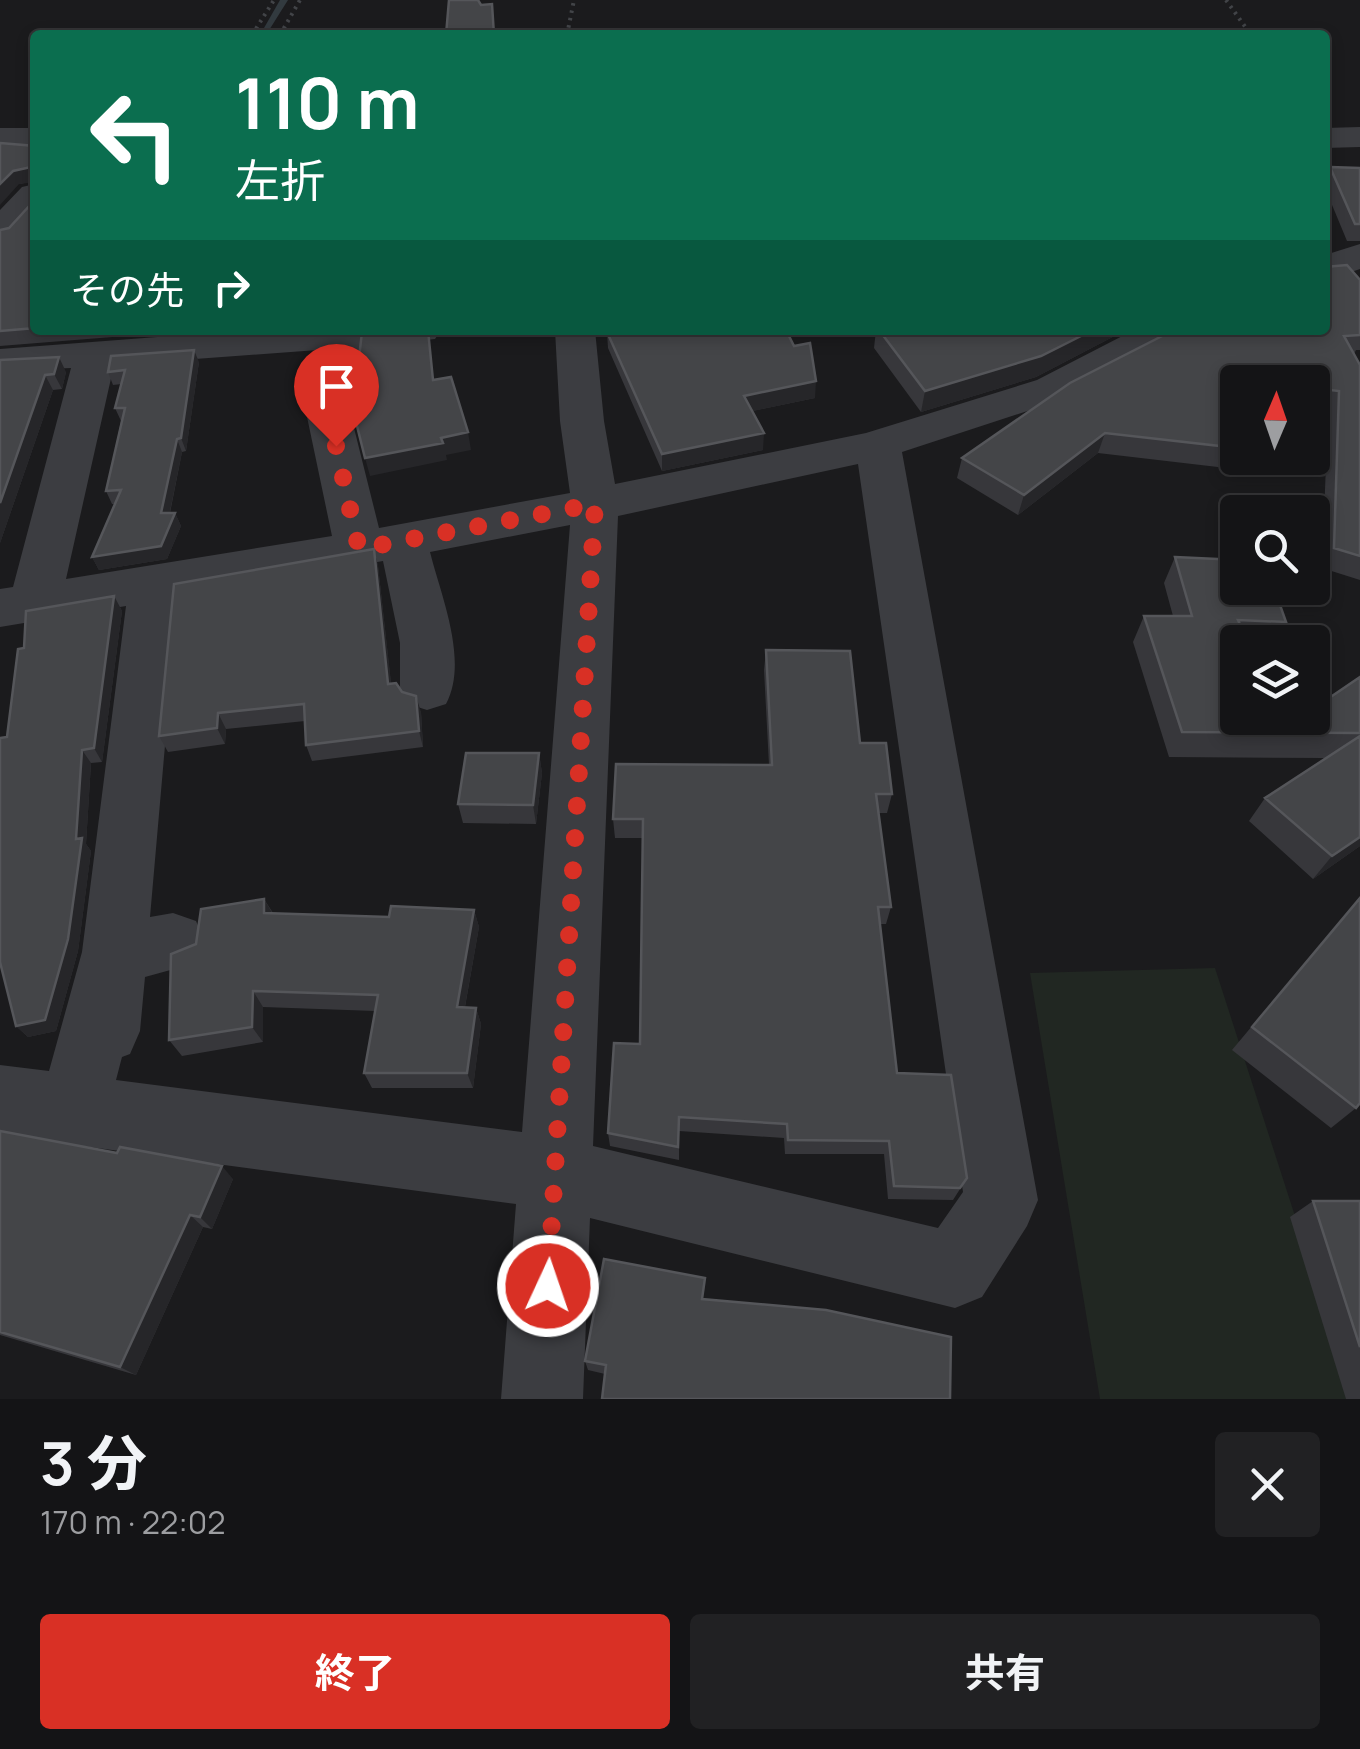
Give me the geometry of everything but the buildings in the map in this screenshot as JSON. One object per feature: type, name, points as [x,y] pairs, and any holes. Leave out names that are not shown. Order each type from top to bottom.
[{"type":"street","points":[[0,138],[30,138]]},
{"type":"street","points":[[1330,138],[1360,138]]},
{"type":"street","points":[[0,232],[30,200]]},
{"type":"street","points":[[1330,267],[1360,256]]},
{"type":"street","points":[[6,360],[341,335],[328,412],[426,644],[427,690]]},
{"type":"street","points":[[542,1399],[595,504],[582,421],[576,335]]},
{"type":"street","points":[[96,353],[17,605],[381,545],[770,471],[878,445],[1052,389],[1156,335]]},
{"type":"street","points":[[0,1100],[555,1173],[955,1270],[1000,1200],[878,445]]},
{"type":"street","points":[[74,1110],[144,947],[106,805],[154,582]]},
{"type":"street","points":[[106,1031],[144,947]]},
{"type":"path","points":[[255,30],[274,0]]},
{"type":"path","points":[[283,30],[300,0]]},
{"type":"path","points":[[568,30],[574,0]]},
{"type":"path","points":[[1226,0],[1248,30]]},
{"type":"shaded area","points":[[1215,968],[1354,1399],[1100,1399],[1030,973]]},
{"type":"waterway","points":[[265,30],[284,0]]},
{"type":"route","points":[[336,446],[359,549],[595,504],[548,1286]]}]
